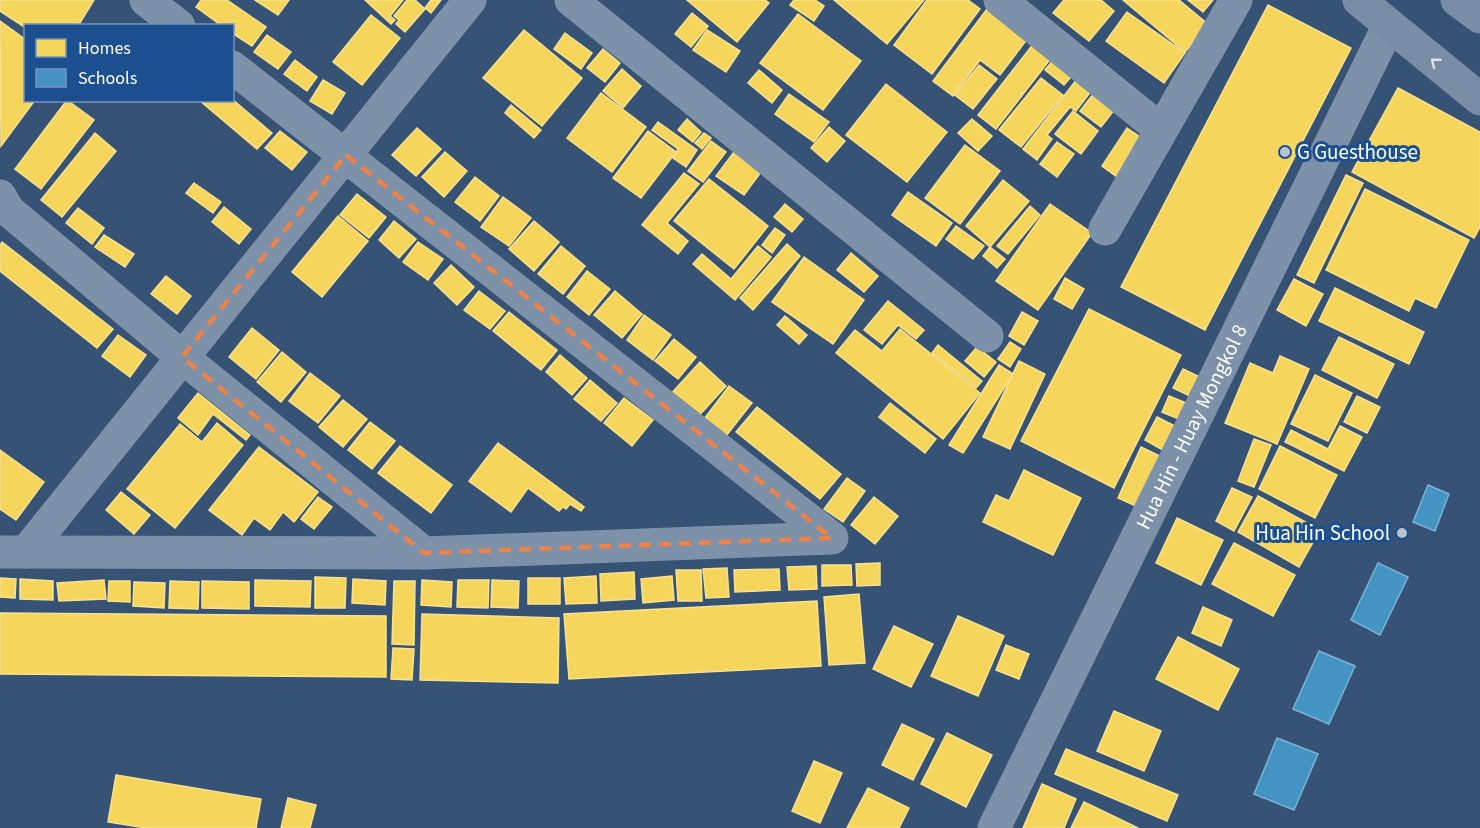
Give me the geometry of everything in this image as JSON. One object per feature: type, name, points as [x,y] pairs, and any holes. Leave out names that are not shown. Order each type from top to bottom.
[{"type":"main road","points":[[1359,0],[1480,99]]},
{"type":"main road","points":[[1457,0],[1480,17]]},
{"type":"street","points":[[146,0],[176,24]]},
{"type":"street","points":[[13,552],[182,357],[470,0]]},
{"type":"street","points":[[571,0],[987,336]]},
{"type":"street","points":[[1000,0],[1160,129]]},
{"type":"street","points":[[1105,229],[1160,129],[1236,0]]},
{"type":"street","name":"Hua Hin - Huay Mongkol 8","points":[[994,828],[1389,25]]},
{"type":"street","points":[[13,552],[424,553],[832,538],[234,69]]},
{"type":"street","points":[[0,196],[8,210],[182,357],[424,553]]},
{"type":"highlighted area","points":[[346,155],[832,538],[424,553],[182,357]]},
{"type":"building: Homes","points":[[0,0],[94,0],[79,24],[24,24],[24,27],[0,11]]},
{"type":"building: Homes","points":[[201,0],[227,0],[266,27],[252,46],[234,34],[234,24],[219,24],[196,7]]},
{"type":"building: Homes","points":[[255,0],[289,0],[278,15]]},
{"type":"building: Homes","points":[[365,0],[403,0],[390,16],[395,20],[391,24]]},
{"type":"building: Homes","points":[[407,0],[415,0],[425,9],[405,32],[396,24],[399,20],[394,16]]},
{"type":"building: Homes","points":[[431,0],[441,0],[431,13],[425,8]]},
{"type":"building: Homes","points":[[687,0],[765,0],[769,3],[737,42]]},
{"type":"building: Homes","points":[[794,0],[815,0],[824,6],[814,21],[790,5]]},
{"type":"building: Homes","points":[[834,0],[924,0],[887,44]]},
{"type":"building: Homes","points":[[927,0],[968,0],[980,9],[932,74],[894,45]]},
{"type":"building: Homes","points":[[1064,0],[1101,0],[1114,11],[1089,41],[1053,13]]},
{"type":"building: Homes","points":[[1123,0],[1179,0],[1209,25],[1185,52]]},
{"type":"building: Homes","points":[[1188,0],[1213,0],[1203,12]]},
{"type":"building: Homes","points":[[1268,5],[1351,48],[1205,330],[1121,287]]},
{"type":"building: Homes","points":[[987,9],[1028,38],[1000,75],[980,60],[953,96],[933,81]]},
{"type":"building: Homes","points":[[1127,12],[1185,53],[1164,83],[1106,41]]},
{"type":"building: Homes","points":[[692,13],[708,26],[691,47],[675,34]]},
{"type":"building: Homes","points":[[798,14],[861,61],[823,110],[760,63]]},
{"type":"building: Homes","points":[[371,15],[400,38],[362,85],[333,62]]},
{"type":"building: Homes","points":[[0,21],[24,39],[24,102],[34,102],[1,146]]},
{"type":"building: Homes","points":[[524,30],[582,78],[542,126],[483,78]]},
{"type":"building: Homes","points":[[707,30],[740,51],[726,72],[693,50]]},
{"type":"building: Homes","points":[[565,33],[592,53],[581,69],[554,49]]},
{"type":"building: Homes","points":[[267,35],[291,52],[278,69],[254,52]]},
{"type":"building: Homes","points":[[1034,43],[1052,57],[996,129],[978,115]]},
{"type":"building: Homes","points":[[603,49],[620,63],[605,82],[587,68]]},
{"type":"building: Homes","points":[[1055,58],[1074,73],[1064,85],[1045,70]]},
{"type":"building: Homes","points":[[295,60],[317,77],[307,91],[284,74]]},
{"type":"building: Homes","points":[[979,65],[997,79],[973,109],[955,95]]},
{"type":"building: Homes","points":[[622,69],[641,86],[623,108],[603,91]]},
{"type":"building: Homes","points":[[759,70],[782,90],[772,103],[748,83]]},
{"type":"building: Homes","points":[[1041,78],[1063,95],[1021,147],[999,130]]},
{"type":"building: Homes","points":[[1077,79],[1092,90],[1076,111],[1070,107],[1047,135],[1052,139],[1037,160],[1023,149]]},
{"type":"building: Homes","points":[[323,80],[345,93],[332,114],[310,101]]},
{"type":"building: Homes","points":[[886,84],[947,132],[907,182],[846,135]]},
{"type":"building: Homes","points":[[1398,88],[1480,132],[1480,227],[1474,238],[1352,172]]},
{"type":"building: Homes","points":[[601,93],[646,127],[612,172],[567,138]]},
{"type":"building: Homes","points":[[1094,93],[1115,109],[1101,127],[1080,111]]},
{"type":"building: Homes","points":[[789,94],[829,122],[814,142],[775,114]]},
{"type":"building: Homes","points":[[234,101],[272,133],[257,149],[201,102]]},
{"type":"building: Homes","points":[[65,102],[70,102],[94,120],[41,189],[15,169]]},
{"type":"building: Homes","points":[[511,105],[541,130],[534,138],[505,113]]},
{"type":"building: Homes","points":[[1073,111],[1098,131],[1081,154],[1055,134]]},
{"type":"building: Homes","points":[[687,119],[701,132],[693,142],[678,130]]},
{"type":"building: Homes","points":[[972,119],[992,136],[978,151],[958,133]]},
{"type":"building: Homes","points":[[658,122],[697,150],[686,167],[673,158],[678,149],[652,130]]},
{"type":"building: Homes","points":[[829,127],[845,141],[827,162],[811,148]]},
{"type":"building: Homes","points":[[417,128],[441,149],[416,176],[392,155]]},
{"type":"building: Homes","points":[[1127,128],[1143,139],[1117,177],[1102,166]]},
{"type":"building: Homes","points":[[280,131],[307,152],[292,170],[265,148]]},
{"type":"building: Homes","points":[[648,131],[676,152],[641,198],[613,178]]},
{"type":"building: Homes","points":[[95,133],[116,151],[62,217],[41,200]]},
{"type":"building: Homes","points":[[704,133],[711,138],[702,149],[695,143]]},
{"type":"building: Homes","points":[[711,141],[726,152],[703,182],[688,171]]},
{"type":"building: Homes","points":[[1057,142],[1074,154],[1057,177],[1040,164]]},
{"type":"building: Homes","points":[[965,145],[1000,171],[960,224],[925,198]]},
{"type":"building: Homes","points":[[445,152],[467,171],[444,197],[422,177]]},
{"type":"building: Homes","points":[[734,152],[761,172],[744,195],[716,176]]},
{"type":"building: Homes","points":[[684,173],[699,184],[667,223],[688,241],[678,254],[642,225]]},
{"type":"building: Homes","points":[[1346,175],[1363,183],[1314,283],[1297,275]]},
{"type":"building: Homes","points":[[475,177],[499,196],[480,221],[455,202]]},
{"type":"building: Homes","points":[[709,179],[768,226],[734,269],[674,221]]},
{"type":"building: Homes","points":[[1003,180],[1029,201],[990,247],[966,226]]},
{"type":"building: Homes","points":[[194,183],[221,202],[213,213],[186,193]]},
{"type":"building: Homes","points":[[1365,189],[1469,240],[1436,308],[1415,298],[1409,311],[1326,270]]},
{"type":"building: Homes","points":[[908,192],[952,223],[936,246],[892,215]]},
{"type":"building: Homes","points":[[357,194],[386,217],[369,238],[340,215]]},
{"type":"building: Homes","points":[[503,197],[531,218],[509,246],[481,227]]},
{"type":"building: Homes","points":[[785,204],[803,219],[792,232],[774,217]]},
{"type":"building: Homes","points":[[1050,204],[1092,233],[1038,310],[996,281]]},
{"type":"building: Homes","points":[[1030,206],[1040,215],[1008,254],[997,246]]},
{"type":"building: Homes","points":[[224,207],[251,229],[239,244],[212,222]]},
{"type":"building: Homes","points":[[78,208],[104,228],[92,244],[66,223]]},
{"type":"building: Homes","points":[[338,216],[368,241],[322,297],[292,272]]},
{"type":"building: Homes","points":[[394,221],[416,239],[399,258],[379,240]]},
{"type":"building: Homes","points":[[534,221],[559,242],[534,271],[509,249]]},
{"type":"building: Homes","points":[[956,226],[984,246],[973,259],[946,239]]},
{"type":"building: Homes","points":[[775,228],[785,235],[772,253],[762,245]]},
{"type":"building: Homes","points":[[104,235],[134,254],[125,267],[95,247]]},
{"type":"building: Homes","points":[[2,242],[113,329],[97,348],[0,271]]},
{"type":"building: Homes","points":[[418,242],[443,259],[428,280],[403,262]]},
{"type":"building: Homes","points":[[787,244],[800,256],[753,310],[740,298]]},
{"type":"building: Homes","points":[[561,246],[585,266],[563,294],[538,274]]},
{"type":"building: Homes","points":[[758,246],[771,257],[735,300],[693,264],[702,254],[731,279]]},
{"type":"building: Homes","points":[[990,247],[1005,259],[997,268],[983,256]]},
{"type":"building: Homes","points":[[851,253],[878,276],[864,292],[837,270]]},
{"type":"building: Homes","points":[[804,257],[864,300],[833,344],[772,302]]},
{"type":"building: Homes","points":[[451,265],[474,287],[457,305],[434,283]]},
{"type":"building: Homes","points":[[587,271],[610,289],[589,315],[567,297]]},
{"type":"building: Homes","points":[[166,276],[191,296],[177,314],[151,294]]},
{"type":"building: Homes","points":[[1065,278],[1084,289],[1072,309],[1054,299]]},
{"type":"building: Homes","points":[[1294,279],[1323,294],[1306,326],[1277,310]]},
{"type":"building: Homes","points":[[1335,288],[1424,332],[1409,364],[1319,321]]},
{"type":"building: Homes","points":[[479,291],[505,311],[490,329],[464,310]]},
{"type":"building: Homes","points":[[615,291],[642,314],[622,338],[594,315]]},
{"type":"building: Homes","points":[[888,301],[924,330],[916,339],[898,325],[882,344],[864,330]]},
{"type":"building: Homes","points":[[1089,309],[1181,355],[1114,488],[1021,441]]},
{"type":"building: Homes","points":[[509,312],[557,350],[541,370],[493,331]]},
{"type":"building: Homes","points":[[1022,312],[1038,321],[1024,345],[1009,336]]},
{"type":"building: Homes","points":[[644,315],[671,335],[653,360],[627,340]]},
{"type":"building: Homes","points":[[785,316],[807,335],[799,344],[777,325]]},
{"type":"building: Homes","points":[[252,328],[279,350],[256,379],[229,357]]},
{"type":"building: Homes","points":[[900,329],[980,393],[943,439],[836,353],[855,330],[882,351]]},
{"type":"building: Homes","points":[[118,335],[146,355],[130,377],[102,356]]},
{"type":"building: Homes","points":[[1339,337],[1394,364],[1377,398],[1322,370]]},
{"type":"building: Homes","points":[[674,339],[696,357],[678,379],[655,361]]},
{"type":"building: Homes","points":[[1010,342],[1021,349],[1010,367],[998,359]]},
{"type":"building: Homes","points":[[938,345],[982,381],[976,388],[932,353]]},
{"type":"building: Homes","points":[[977,347],[996,362],[984,377],[965,361]]},
{"type":"building: Homes","points":[[282,352],[306,372],[281,402],[257,382]]},
{"type":"building: Homes","points":[[560,355],[587,378],[572,395],[546,372]]},
{"type":"building: Homes","points":[[1280,356],[1309,369],[1277,444],[1225,423],[1250,363],[1273,373]]},
{"type":"building: Homes","points":[[1019,361],[1045,374],[1010,449],[983,437]]},
{"type":"building: Homes","points":[[700,362],[726,386],[695,420],[669,396]]},
{"type":"building: Homes","points":[[999,365],[1013,374],[963,453],[949,445]]},
{"type":"building: Homes","points":[[1183,369],[1200,377],[1190,396],[1173,388]]},
{"type":"building: Homes","points":[[310,373],[340,396],[318,423],[289,401]]},
{"type":"building: Homes","points":[[1315,375],[1352,393],[1328,441],[1291,424]]},
{"type":"building: Homes","points":[[590,380],[617,403],[601,421],[574,399]]},
{"type":"building: Homes","points":[[729,386],[752,403],[726,436],[704,419]]},
{"type":"building: Homes","points":[[198,393],[250,435],[246,440],[213,414],[198,435],[178,418]]},
{"type":"building: Homes","points":[[1169,396],[1186,403],[1179,419],[1162,412]]},
{"type":"building: Homes","points":[[1357,396],[1380,407],[1367,433],[1344,422]]},
{"type":"building: Homes","points":[[624,398],[653,420],[632,446],[604,423]]},
{"type":"building: Homes","points":[[343,400],[367,419],[343,447],[319,427]]},
{"type":"building: Homes","points":[[890,403],[936,439],[925,453],[879,417]]},
{"type":"building: Homes","points":[[757,407],[841,474],[820,499],[736,432]]},
{"type":"building: Homes","points":[[1157,417],[1181,429],[1168,453],[1145,440]]},
{"type":"building: Homes","points":[[370,422],[395,441],[372,469],[348,450]]},
{"type":"building: Homes","points":[[217,423],[243,445],[175,528],[127,489],[180,424],[202,442]]},
{"type":"building: Homes","points":[[1340,426],[1362,437],[1344,471],[1285,442],[1291,430],[1328,449]]},
{"type":"building: Homes","points":[[1254,439],[1271,445],[1254,487],[1238,481]]},
{"type":"building: Homes","points":[[498,443],[584,507],[581,511],[570,504],[566,509],[563,507],[559,511],[528,488],[511,512],[469,481]]},
{"type":"building: Homes","points":[[400,446],[452,485],[431,513],[378,473]]},
{"type":"building: Homes","points":[[1280,446],[1337,475],[1315,518],[1259,489]]},
{"type":"building: Homes","points":[[259,447],[318,492],[294,522],[283,512],[270,530],[254,518],[242,535],[209,510]]},
{"type":"building: Homes","points":[[1141,447],[1164,458],[1140,508],[1118,498]]},
{"type":"building: Homes","points":[[0,450],[44,482],[16,520],[0,509]]},
{"type":"building: Homes","points":[[1024,470],[1081,498],[1053,555],[983,522],[996,495],[1009,501]]},
{"type":"building: Homes","points":[[847,478],[865,491],[843,522],[824,509]]},
{"type":"building: Homes","points":[[1232,488],[1252,497],[1234,531],[1216,521]]},
{"type":"building: Homes","points":[[121,492],[150,515],[134,534],[106,510]]},
{"type":"building: Homes","points":[[1258,496],[1320,530],[1299,567],[1238,532]]},
{"type":"building: Homes","points":[[318,497],[332,507],[314,529],[301,519]]},
{"type":"building: Homes","points":[[874,497],[898,516],[875,544],[851,525]]},
{"type":"building: Homes","points":[[1177,518],[1223,540],[1201,585],[1156,563]]},
{"type":"building: Homes","points":[[1234,543],[1295,575],[1273,616],[1212,584]]},
{"type":"building: Homes","points":[[880,563],[880,585],[857,586],[856,564]]},
{"type":"building: Homes","points":[[822,565],[851,565],[852,585],[822,586]]},
{"type":"building: Homes","points":[[816,566],[817,589],[789,590],[787,567]]},
{"type":"building: Homes","points":[[727,568],[729,597],[706,598],[703,569]]},
{"type":"building: Homes","points":[[779,569],[780,590],[735,592],[734,570]]},
{"type":"building: Homes","points":[[676,570],[701,570],[702,601],[678,601]]},
{"type":"building: Homes","points":[[634,572],[635,599],[601,601],[600,574]]},
{"type":"building: Homes","points":[[596,576],[597,603],[566,604],[564,578]]},
{"type":"building: Homes","points":[[672,576],[674,600],[643,603],[641,579]]},
{"type":"building: Homes","points":[[315,577],[346,578],[345,608],[315,608]]},
{"type":"building: Homes","points":[[0,578],[16,579],[15,598],[0,597]]},
{"type":"building: Homes","points":[[528,578],[560,578],[560,604],[528,604]]},
{"type":"building: Homes","points":[[20,579],[53,581],[53,600],[20,599]]},
{"type":"building: Homes","points":[[353,579],[386,581],[385,605],[352,603]]},
{"type":"building: Homes","points":[[104,580],[106,599],[59,601],[57,583]]},
{"type":"building: Homes","points":[[255,580],[311,581],[310,607],[255,606]]},
{"type":"building: Homes","points":[[422,580],[452,582],[451,607],[421,605]]},
{"type":"building: Homes","points":[[458,580],[489,580],[488,608],[457,607]]},
{"type":"building: Homes","points":[[492,580],[519,581],[518,608],[491,607]]},
{"type":"building: Homes","points":[[109,581],[130,581],[130,602],[108,601]]},
{"type":"building: Homes","points":[[170,581],[199,582],[198,609],[169,608]]},
{"type":"building: Homes","points":[[202,581],[249,582],[249,609],[202,608]]},
{"type":"building: Homes","points":[[394,581],[415,581],[414,645],[392,644]]},
{"type":"building: Homes","points":[[134,582],[165,583],[164,608],[133,606]]},
{"type":"building: Homes","points":[[859,594],[865,663],[829,665],[824,597]]},
{"type":"building: Homes","points":[[817,601],[821,666],[569,679],[564,614]]},
{"type":"building: Homes","points":[[1203,607],[1232,620],[1221,646],[1192,633]]},
{"type":"building: Homes","points":[[0,613],[386,616],[386,677],[0,674]]},
{"type":"building: Homes","points":[[422,614],[559,618],[558,683],[420,680]]},
{"type":"building: Homes","points":[[958,616],[1004,636],[978,696],[931,676]]},
{"type":"building: Homes","points":[[894,626],[933,644],[911,687],[873,669]]},
{"type":"building: Homes","points":[[1178,637],[1239,669],[1218,710],[1156,679]]},
{"type":"building: Homes","points":[[1006,645],[1029,654],[1019,679],[996,670]]},
{"type":"building: Homes","points":[[393,648],[414,649],[412,680],[391,679]]},
{"type":"building: Homes","points":[[1114,711],[1161,731],[1144,771],[1097,751]]},
{"type":"building: Homes","points":[[902,724],[934,739],[913,780],[882,765]]},
{"type":"building: Homes","points":[[947,733],[992,755],[966,807],[921,784]]},
{"type":"building: Homes","points":[[1066,749],[1178,795],[1167,821],[1055,774]]},
{"type":"building: Homes","points":[[814,761],[842,773],[820,823],[792,811]]},
{"type":"building: Homes","points":[[116,775],[261,799],[256,828],[146,828],[108,822]]},
{"type":"building: Homes","points":[[1042,784],[1076,799],[1064,828],[1023,828]]},
{"type":"building: Homes","points":[[868,788],[909,808],[899,828],[847,828]]},
{"type":"building: Homes","points":[[288,798],[316,805],[310,828],[281,828]]},
{"type":"building: Homes","points":[[1084,802],[1138,828],[1071,828]]},
{"type":"building: Schools","points":[[1428,485],[1449,494],[1435,531],[1413,522]]},
{"type":"building: Schools","points":[[1378,563],[1408,577],[1380,635],[1351,620]]},
{"type":"building: Schools","points":[[1319,651],[1355,666],[1329,724],[1293,709]]},
{"type":"building: Schools","points":[[1277,738],[1318,754],[1294,810],[1254,794]]},
{"type":"place","name":"G Guesthouse","points":[[1285,152]]},
{"type":"place","name":"Hua Hin School","points":[[1402,533]]}]
